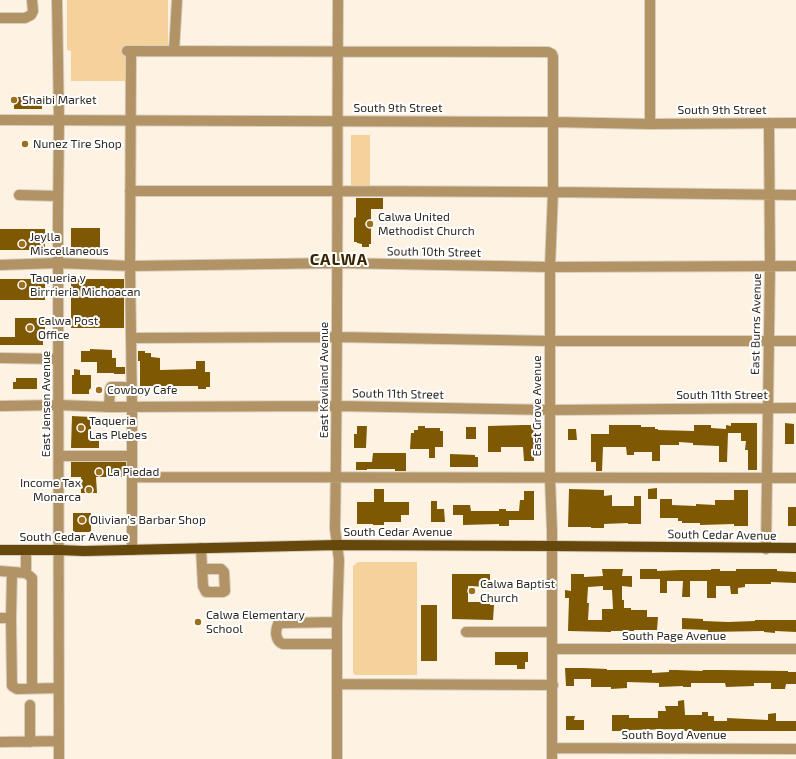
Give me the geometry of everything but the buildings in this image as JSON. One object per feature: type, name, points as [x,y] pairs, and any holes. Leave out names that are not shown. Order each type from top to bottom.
[{"type":"main road","name":"South Cedar Avenue","points":[[0,550],[84,551],[338,545],[796,548]]},
{"type":"street","points":[[0,18],[25,18],[31,16],[33,11],[32,0]]},
{"type":"street","name":"East Jensen Avenue","points":[[57,0],[59,120],[59,759]]},
{"type":"street","points":[[174,51],[177,0]]},
{"type":"street","name":"East Kaviland Avenue","points":[[337,759],[336,622],[339,560],[335,529],[338,263],[338,0]]},
{"type":"street","points":[[650,0],[650,124]]},
{"type":"street","points":[[132,550],[130,266],[131,120],[129,51],[338,52]]},
{"type":"street","name":"East Grove Avenue","points":[[338,52],[548,52],[552,54],[553,57],[550,267],[550,478],[553,686],[552,759]]},
{"type":"street","name":"South 9th Street","points":[[0,120],[552,122],[650,124],[796,123]]},
{"type":"street","name":"East Burns Avenue","points":[[766,549],[770,266],[769,123]]},
{"type":"street","points":[[130,192],[338,191],[796,195]]},
{"type":"street","points":[[19,195],[58,196]]},
{"type":"street","name":"South 10th Street","points":[[0,265],[58,263],[130,266],[338,263],[550,267],[796,266]]},
{"type":"street","points":[[131,338],[337,337],[550,341],[796,341]]},
{"type":"street","points":[[0,358],[58,359]]},
{"type":"street","points":[[109,407],[110,389],[112,387],[124,387]]},
{"type":"street","name":"South 11th Street","points":[[0,406],[337,406],[550,410],[796,408]]},
{"type":"street","points":[[59,456],[132,456]]},
{"type":"street","points":[[132,477],[796,478]]},
{"type":"street","points":[[201,548],[202,569]]},
{"type":"street","points":[[26,550],[26,572],[32,578],[32,688]]},
{"type":"street","points":[[0,571],[26,572]]},
{"type":"street","points":[[12,572],[12,686],[16,689],[59,688]]},
{"type":"street","points":[[0,618],[11,618]]},
{"type":"street","points":[[336,622],[283,623],[278,624],[276,628],[277,640],[279,643],[337,644]]},
{"type":"street","points":[[466,632],[552,632]]},
{"type":"street","name":"South Page Avenue","points":[[552,649],[796,649]]},
{"type":"street","points":[[337,684],[553,686]]},
{"type":"street","points":[[30,705],[30,742]]},
{"type":"street","points":[[0,742],[59,741]]},
{"type":"street","name":"South Boyd Avenue","points":[[552,748],[796,749]]},
{"type":"shaded area","points":[[67,0],[168,0],[168,51],[127,51],[127,81],[71,81],[71,51],[67,50]]},
{"type":"shaded area","points":[[351,135],[370,135],[370,190],[351,189]]},
{"type":"shaded area","points":[[358,562],[417,562],[417,675],[355,675],[353,673],[353,566]]},
{"type":"place","name":"Shaibi Market","points":[[14,100]]},
{"type":"place","name":"Nunez Tire Shop","points":[[25,144]]},
{"type":"place","name":"Calwa United Methodist Church","points":[[370,224]]},
{"type":"place","name":"Jeylla Miscellaneous","points":[[22,244]]},
{"type":"place","name":"Taqueria y Birrrieria Michoacan","points":[[22,285]]},
{"type":"place","name":"Calwa Post Office","points":[[30,328]]},
{"type":"place","name":"Cowboy Cafe","points":[[99,390]]},
{"type":"place","name":"Taqueria Las Plebes","points":[[81,428]]},
{"type":"place","name":"La Piedad","points":[[99,472]]},
{"type":"place","name":"Income Tax Monarca","points":[[89,490]]},
{"type":"place","name":"Olivian's Barbar Shop","points":[[82,520]]},
{"type":"place","name":"Calwa Baptist Church","points":[[472,591]]},
{"type":"place","name":"Calwa Elementary School","points":[[198,622]]},
{"type":"district","name":"CALWA","points":[[339,260]]}]
